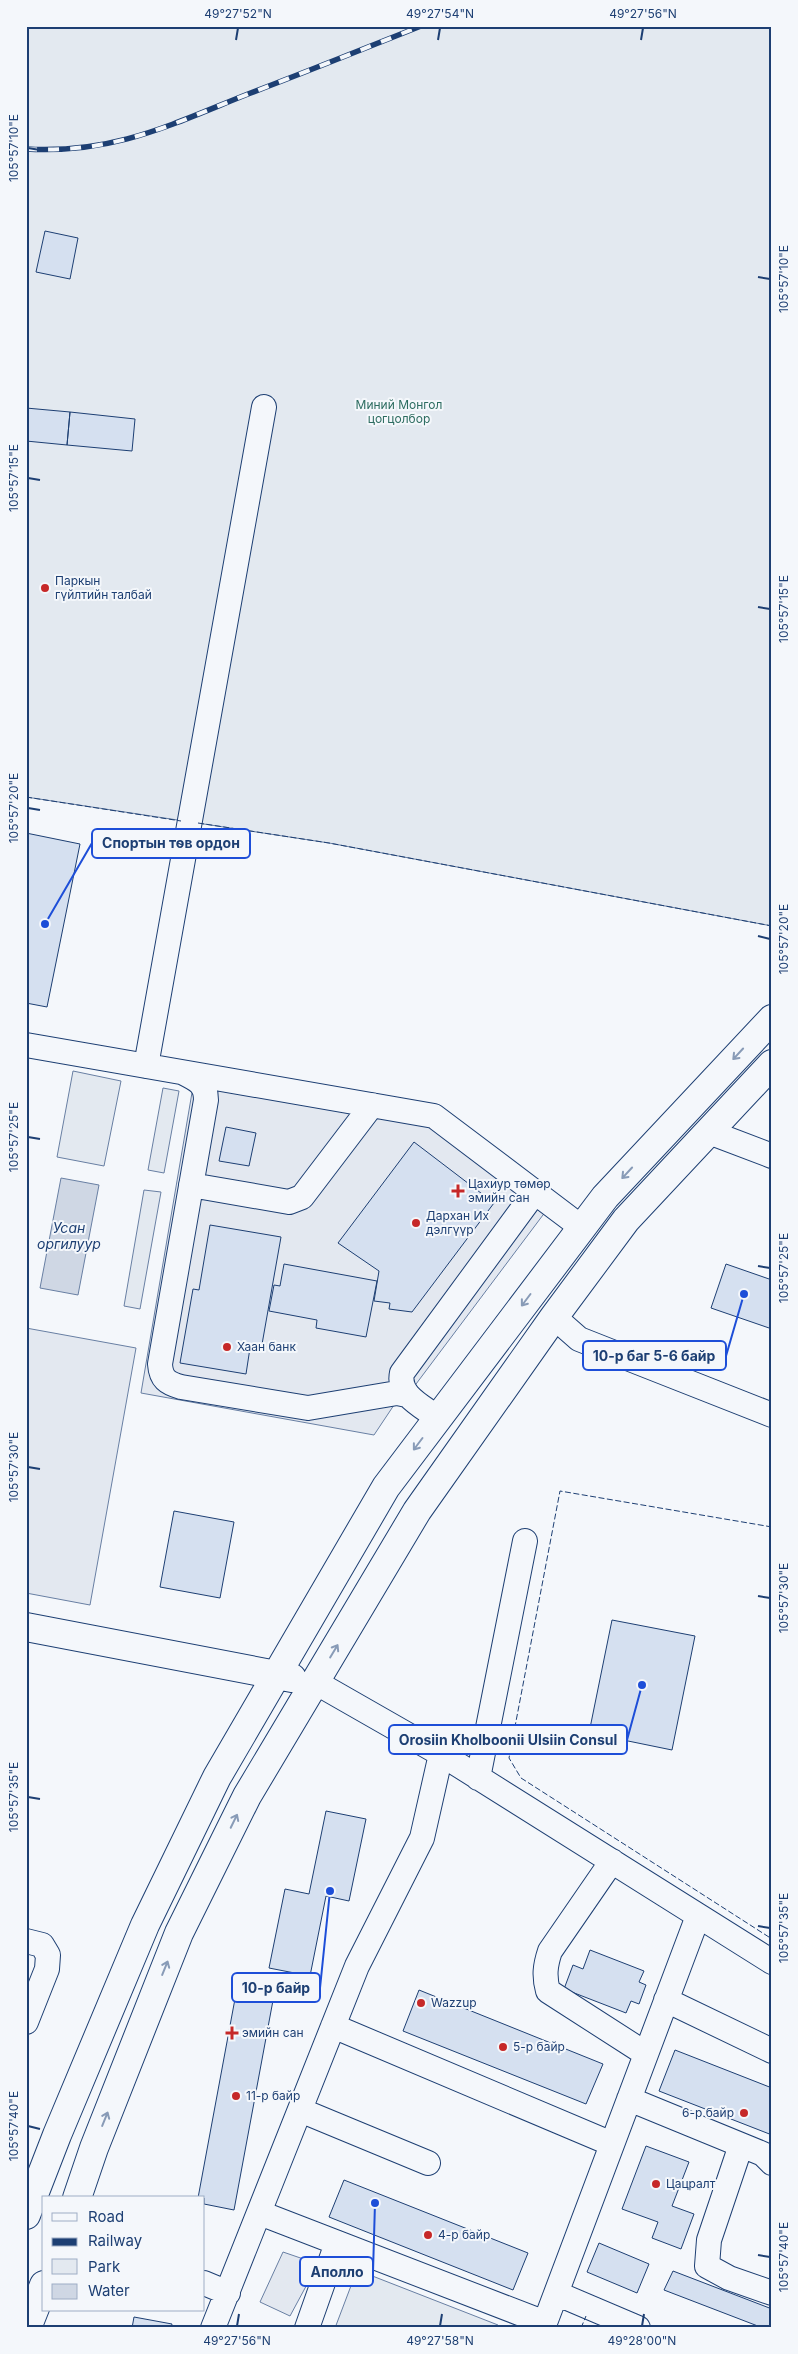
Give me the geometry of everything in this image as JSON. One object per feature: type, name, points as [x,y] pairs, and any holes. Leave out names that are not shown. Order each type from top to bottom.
[{"type":"main road","points":[[26,2215],[57,2135],[150,1916],[217,1777],[386,1487],[604,1197],[772,1019]]},
{"type":"main road","points":[[78,2196],[94,2148],[179,1933],[247,1796],[417,1511],[554,1317],[626,1220],[772,1064]]},
{"type":"main road","points":[[26,1627],[276,1676],[316,1682]]},
{"type":"main road","points":[[57,2135],[94,2148]]},
{"type":"main road","points":[[27,2328],[42,2290]]},
{"type":"street","points":[[146,1066],[264,407]]},
{"type":"street","points":[[26,1045],[434,1116],[581,1227]]},
{"type":"street","points":[[184,1073],[197,1080],[206,1091],[160,1364],[164,1380],[181,1387],[308,1408],[397,1393],[407,1395]]},
{"type":"street","points":[[191,1185],[288,1202],[296,1201],[302,1197],[372,1105]]},
{"type":"street","points":[[708,1132],[772,1156]]},
{"type":"street","points":[[438,1418],[407,1395],[401,1386],[401,1380],[406,1368],[535,1192]]},
{"type":"street","points":[[554,1317],[579,1339],[772,1415]]},
{"type":"street","points":[[478,1778],[525,1541]]},
{"type":"street","points":[[316,1682],[441,1754],[772,1962]]},
{"type":"street","points":[[213,2328],[357,1966],[422,1838],[441,1754]]},
{"type":"street","points":[[612,1861],[550,1951],[545,1979],[548,1991],[646,2054]]},
{"type":"street","points":[[260,2213],[544,2326],[558,2294],[698,1916]]},
{"type":"street","points":[[26,1941],[42,1945],[48,1955],[47,1969],[26,2022]]},
{"type":"street","points":[[666,2000],[772,2051]]},
{"type":"street","points":[[334,2026],[612,2144]]},
{"type":"street","points":[[629,2099],[763,2154],[772,2163]]},
{"type":"street","points":[[300,2110],[428,2163]]},
{"type":"street","points":[[741,2145],[709,2240],[707,2266],[729,2278],[772,2293]]},
{"type":"street","points":[[307,2328],[338,2243]]},
{"type":"street","points":[[205,2283],[228,2293]]},
{"type":"street","points":[[558,2294],[638,2328]]},
{"type":"green space","name":"Миний Монгол цогцолбор","points":[[26,26],[772,26],[772,926],[329,843],[26,797]]},
{"type":"green space","points":[[73,1071],[121,1081],[104,1166],[57,1157]]},
{"type":"green space","points":[[163,1088],[179,1091],[164,1173],[148,1170]]},
{"type":"green space","points":[[144,1190],[161,1192],[140,1309],[124,1306]]},
{"type":"green space","points":[[357,2270],[498,2325],[497,2328],[335,2328]]},
{"type":"shaded area","points":[[196,1069],[441,1107],[558,1195],[404,1400],[396,1402],[374,1435],[141,1393]]},
{"type":"shaded area","points":[[26,1328],[136,1348],[90,1605],[26,1593]]},
{"type":"shaded area","points":[[283,2252],[318,2264],[290,2316],[260,2302]]},
{"type":"water","name":"Усан оргилуур","points":[[61,1178],[99,1185],[78,1295],[40,1288]]},
{"type":"building","points":[[45,231],[78,238],[70,279],[36,272]]},
{"type":"building","points":[[26,408],[70,412],[67,445],[26,441]]},
{"type":"building","points":[[70,412],[135,419],[132,451],[67,445]]},
{"type":"building","points":[[26,833],[80,844],[47,1007],[26,1003]]},
{"type":"building","points":[[226,1127],[256,1133],[249,1166],[219,1161]]},
{"type":"building","name":"Дархан Их дэлгүүр","points":[[414,1142],[494,1203],[412,1312],[389,1309],[390,1303],[374,1301],[379,1271],[338,1243]]},
{"type":"building","points":[[210,1225],[281,1237],[261,1350],[250,1348],[246,1374],[180,1363],[193,1289],[199,1290]]},
{"type":"building","points":[[284,1264],[377,1281],[366,1337],[316,1328],[317,1320],[269,1311],[274,1285],[280,1286]]},
{"type":"building","points":[[726,1264],[772,1280],[772,1329],[711,1308]]},
{"type":"building","points":[[174,1511],[234,1522],[220,1598],[160,1587]]},
{"type":"building","points":[[612,1620],[695,1636],[672,1750],[589,1733]]},
{"type":"building","points":[[326,1811],[366,1819],[349,1901],[326,1896],[310,1976],[269,1968],[285,1889],[309,1894]]},
{"type":"building","points":[[590,1950],[644,1971],[639,1982],[646,1985],[639,2004],[631,2001],[626,2013],[564,1989],[573,1965],[583,1969]]},
{"type":"building","name":"11-р байр","points":[[237,1988],[274,1995],[234,2210],[205,2204],[205,2196],[198,2196]]},
{"type":"building","name":"5-р байр","points":[[419,1990],[603,2064],[586,2104],[403,2031]]},
{"type":"building","name":"6-р байр","points":[[675,2050],[772,2088],[772,2135],[659,2091]]},
{"type":"building","name":"Цацралт","points":[[646,2146],[689,2162],[672,2206],[694,2214],[681,2249],[652,2238],[658,2222],[622,2209]]},
{"type":"building","name":"4-р байр","points":[[344,2180],[528,2253],[513,2290],[329,2217]]},
{"type":"building","points":[[599,2243],[649,2264],[637,2293],[587,2272]]},
{"type":"building","points":[[673,2271],[772,2309],[772,2328],[763,2328],[664,2290]]},
{"type":"building","points":[[134,2317],[172,2324],[171,2328],[132,2328]]},
{"type":"railway","points":[[26,149],[87,147],[141,135],[421,26]]},
{"type":"fence","points":[[26,797],[181,821]]},
{"type":"fence","points":[[198,823],[329,843],[772,926]]},
{"type":"fence","points":[[772,1527],[560,1491],[509,1758],[521,1778],[772,1939]]},
{"type":"fence","points":[[581,2328],[586,2316]]},
{"type":"place","name":"Паркын гүйлтийн талбай","points":[[45,588]]},
{"type":"place","name":"Спортын төв ордон","points":[[45,924]]},
{"type":"place","name":"Цахиур төмөр эмийн сан","points":[[458,1191]]},
{"type":"place","name":"Дархан Их дэлгүүр","points":[[416,1223]]},
{"type":"place","name":"10-р баг 5-6 байр","points":[[744,1294]]},
{"type":"place","name":"Хаан банк","points":[[227,1347]]},
{"type":"place","name":"Orosiin Kholboonii Ulsiin Consul","points":[[642,1685]]},
{"type":"place","name":"10-р байр","points":[[330,1891]]},
{"type":"place","name":"Wazzup","points":[[421,2003]]},
{"type":"place","name":"эмийн сан","points":[[232,2033]]},
{"type":"place","name":"5-р байр","points":[[503,2047]]},
{"type":"place","name":"11-р байр","points":[[236,2096]]},
{"type":"place","name":"6-р байр","points":[[744,2113]]},
{"type":"place","name":"Цацралт","points":[[656,2184]]},
{"type":"place","name":"Аполло","points":[[375,2203]]},
{"type":"place","name":"4-р байр","points":[[428,2235]]}]
